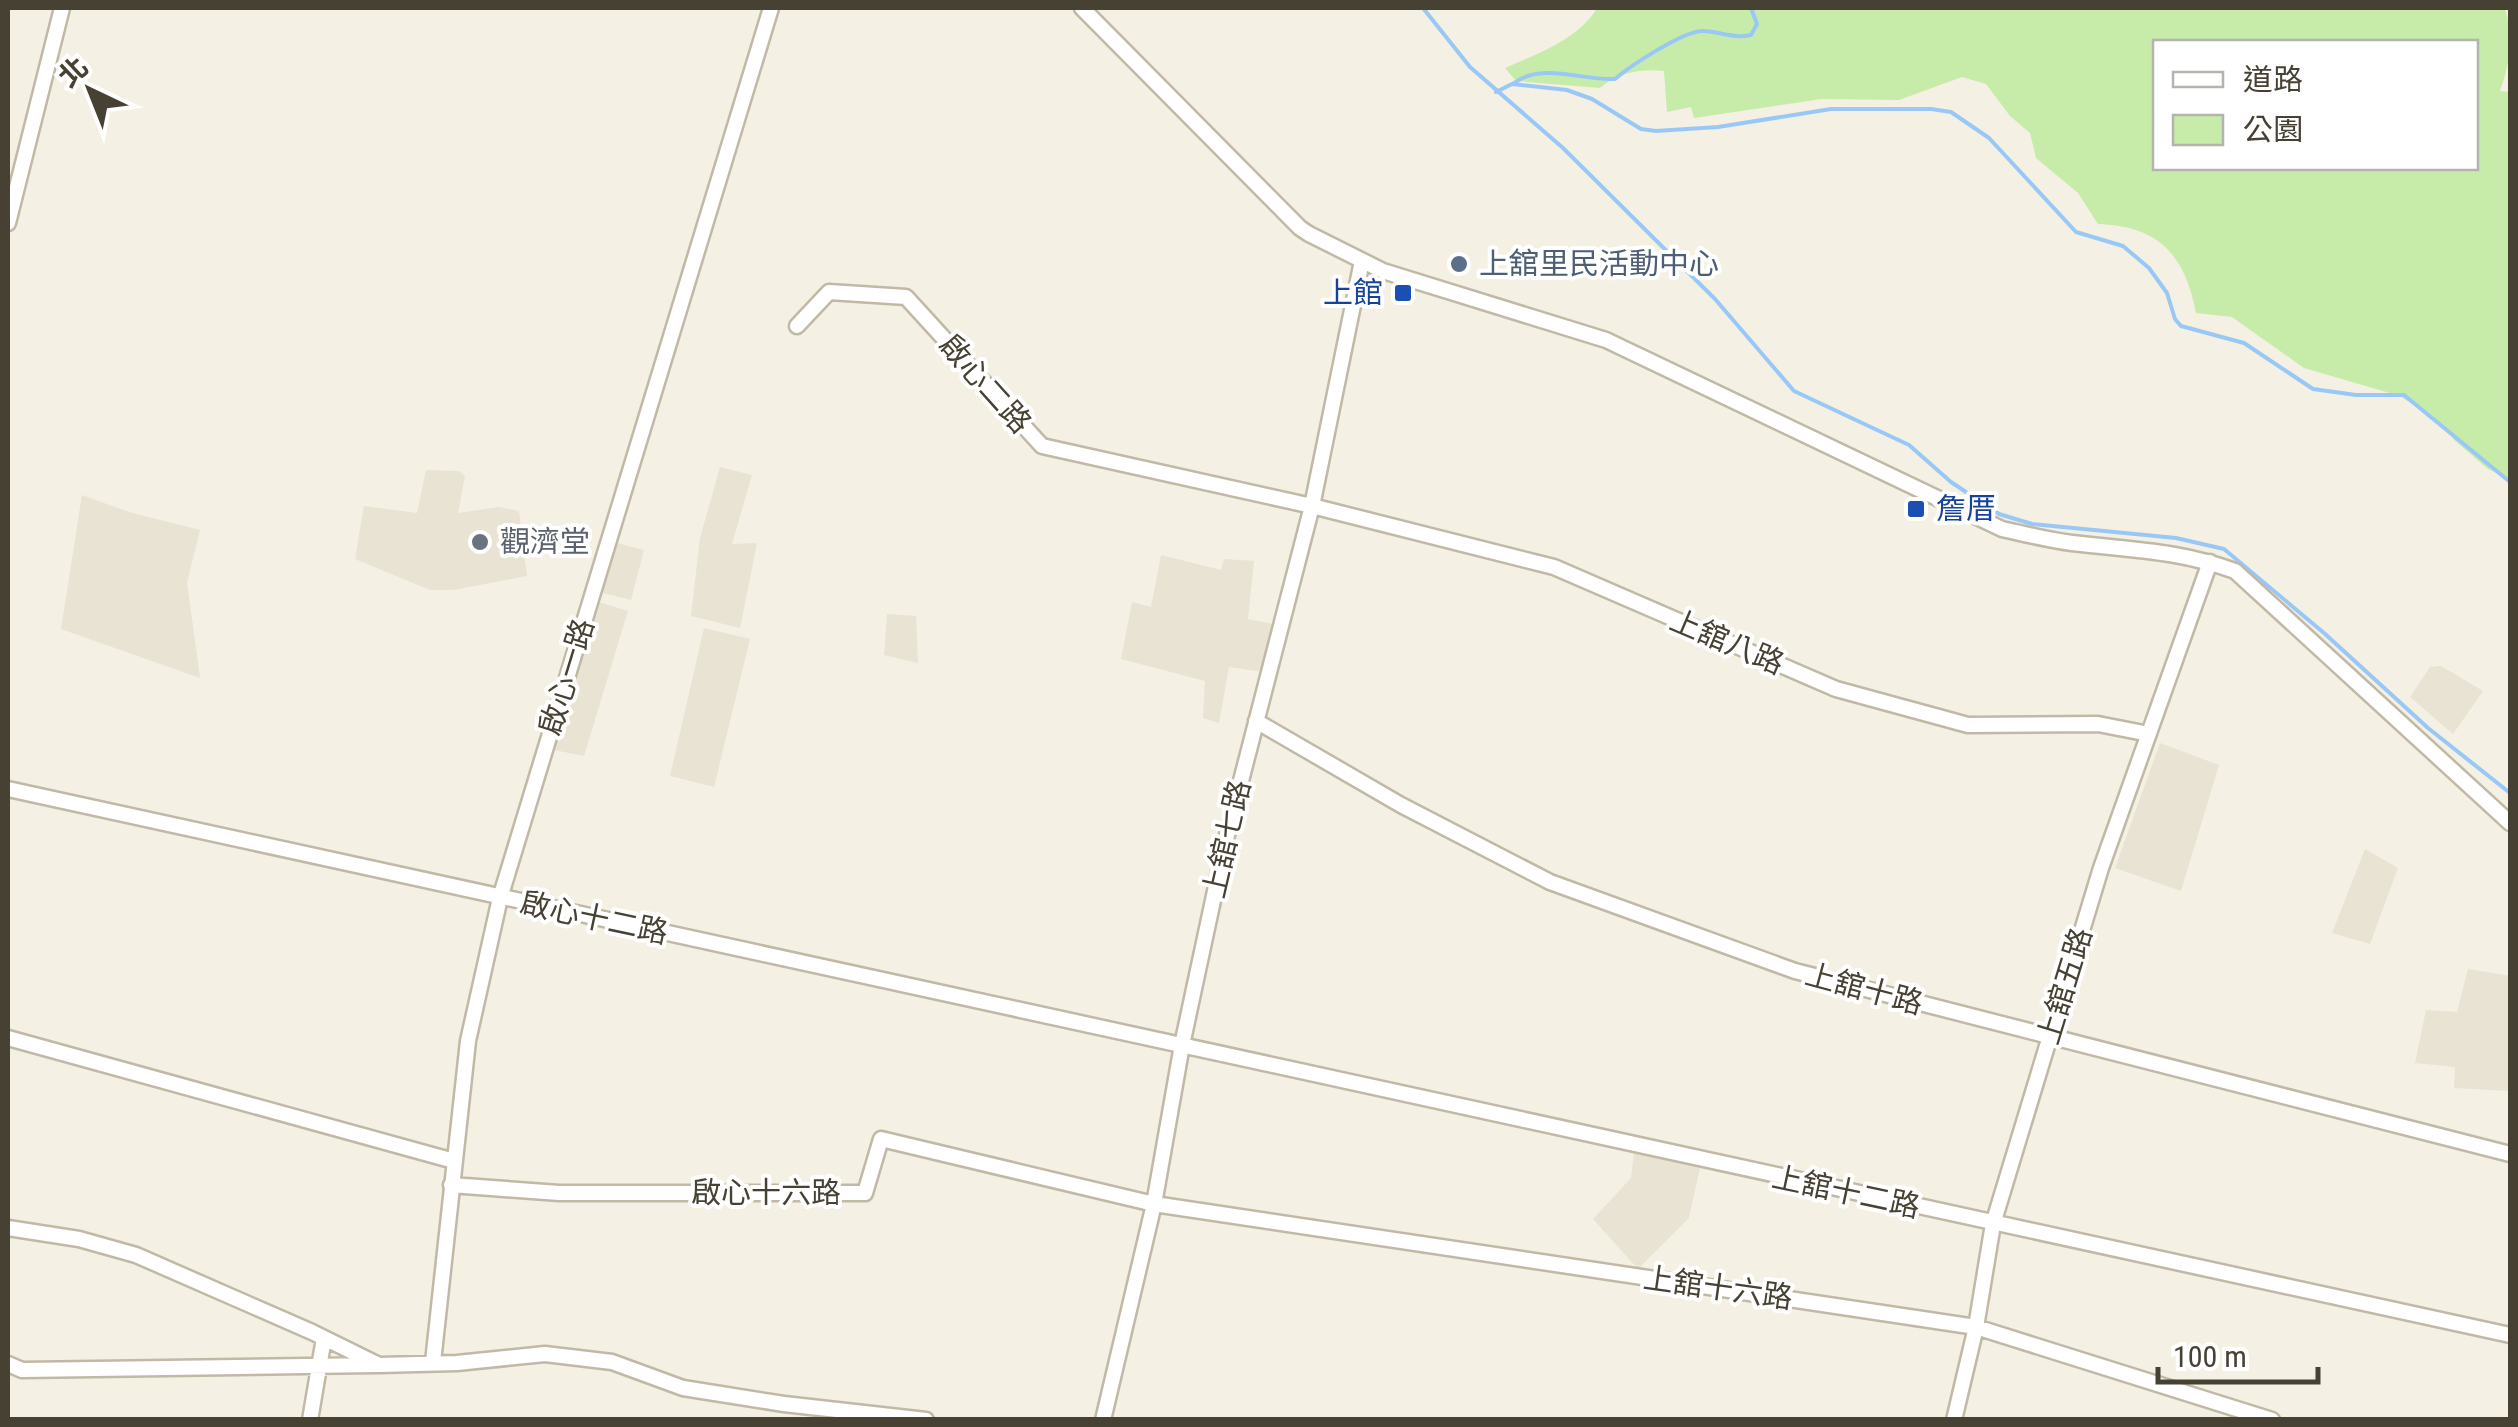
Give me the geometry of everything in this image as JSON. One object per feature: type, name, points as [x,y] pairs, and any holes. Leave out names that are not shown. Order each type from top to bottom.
[{"type":"street","points":[[8,223],[62,8]]},
{"type":"street","name":"啟心一路","points":[[432,1362],[468,1041],[500,898],[771,8]]},
{"type":"street","points":[[1082,8],[1300,228],[1362,261],[1606,340],[2002,529],[2070,543],[2141,548],[2235,571],[2510,824]]},
{"type":"street","name":"上舘七路","points":[[1103,1420],[1154,1204],[1182,1045],[1227,835],[1312,506],[1362,261]]},
{"type":"street","name":"啟心二路","points":[[798,326],[829,292],[906,297],[1042,446],[1312,506]]},
{"type":"street","name":"上舘八路","points":[[1312,506],[1554,567],[1836,689],[1968,725],[2098,724],[2149,734]]},
{"type":"street","name":"上舘五路","points":[[1954,1420],[1994,1224],[2100,868],[2210,562]]},
{"type":"street","name":"上舘十路","points":[[1256,721],[1401,805],[1550,882],[1795,971],[2510,1154]]},
{"type":"street","name":"啟心十二路","points":[[8,790],[1182,1045]]},
{"type":"street","points":[[8,1038],[454,1161]]},
{"type":"street","name":"上舘十二路","points":[[1182,1045],[2510,1335]]},
{"type":"street","name":"啟心十六路","points":[[451,1185],[558,1193],[864,1192],[881,1139],[1154,1204]]},
{"type":"street","name":"上舘十六路","points":[[1154,1204],[1976,1327],[2272,1420]]},
{"type":"street","points":[[8,1228],[79,1239],[136,1254],[379,1365]]},
{"type":"street","points":[[310,1420],[324,1338]]},
{"type":"street","points":[[8,1364],[22,1370],[318,1368],[458,1363],[545,1354],[612,1362],[683,1388],[926,1420]]},
{"type":"shaded area","points":[[720,467],[752,475],[732,544],[757,543],[740,628],[691,616],[700,538]]},
{"type":"shaded area","points":[[426,470],[459,471],[465,476],[458,513],[499,507],[519,511],[527,576],[453,590],[430,590],[355,559],[364,506],[417,513]]},
{"type":"shaded area","points":[[82,495],[200,530],[187,582],[200,678],[61,629]]},
{"type":"shaded area","points":[[610,541],[644,550],[631,600],[595,591]]},
{"type":"shaded area","points":[[1161,555],[1221,570],[1224,559],[1254,561],[1248,619],[1278,625],[1263,672],[1229,667],[1219,723],[1203,718],[1205,681],[1121,659],[1132,602],[1151,607]]},
{"type":"shaded area","points":[[593,600],[628,611],[584,756],[549,749]]},
{"type":"shaded area","points":[[887,614],[916,616],[918,663],[884,655]]},
{"type":"shaded area","points":[[704,628],[750,639],[714,787],[670,776]]},
{"type":"shaded area","points":[[2441,666],[2483,691],[2453,734],[2410,697],[2430,667]]},
{"type":"shaded area","points":[[2160,743],[2219,765],[2181,891],[2115,868]]},
{"type":"shaded area","points":[[2365,849],[2398,868],[2370,944],[2332,933]]},
{"type":"shaded area","points":[[2468,969],[2510,976],[2510,1091],[2454,1088],[2455,1067],[2415,1063],[2426,1010],[2457,1012]]},
{"type":"shaded area","points":[[1634,1153],[1700,1168],[1689,1218],[1638,1269],[1593,1219],[1631,1178]]},
{"type":"green space","points":[[1597,8],[2505,8],[2510,50],[2500,91],[2510,92],[2510,479],[2488,469],[2454,440],[2442,424],[2400,396],[2304,368],[2232,317],[2196,313],[2185,275],[2166,248],[2138,231],[2098,224],[2078,193],[2036,158],[2030,133],[2010,116],[1986,84],[1962,77],[1899,100],[1821,99],[1694,118],[1691,107],[1667,112],[1664,71],[1630,73],[1600,88],[1516,81],[1505,68],[1580,28]]},
{"type":"waterway","points":[[1423,8],[1470,67],[1563,148],[1715,299],[1794,391],[1909,445],[1951,482],[1999,514],[2032,524],[2176,538],[2224,549],[2428,728],[2510,793]]},
{"type":"waterway","points":[[1514,83],[1550,73],[1615,79],[1658,49],[1696,32],[1751,35],[1757,24],[1751,8]]},
{"type":"waterway","points":[[1496,92],[1512,84],[1567,90],[1592,99],[1641,129],[1656,131],[1718,127],[1831,109],[1951,112],[1989,138],[2076,232],[2123,246],[2149,268],[2167,293],[2181,326],[2244,343],[2313,389],[2356,395],[2404,395],[2510,482]]},
{"type":"place","name":"上舘里民活動中心","points":[[1459,264]]},
{"type":"place","name":"上館","points":[[1403,293]]},
{"type":"place","name":"詹厝","points":[[1916,509]]},
{"type":"place","name":"觀濟堂","points":[[480,542]]}]
